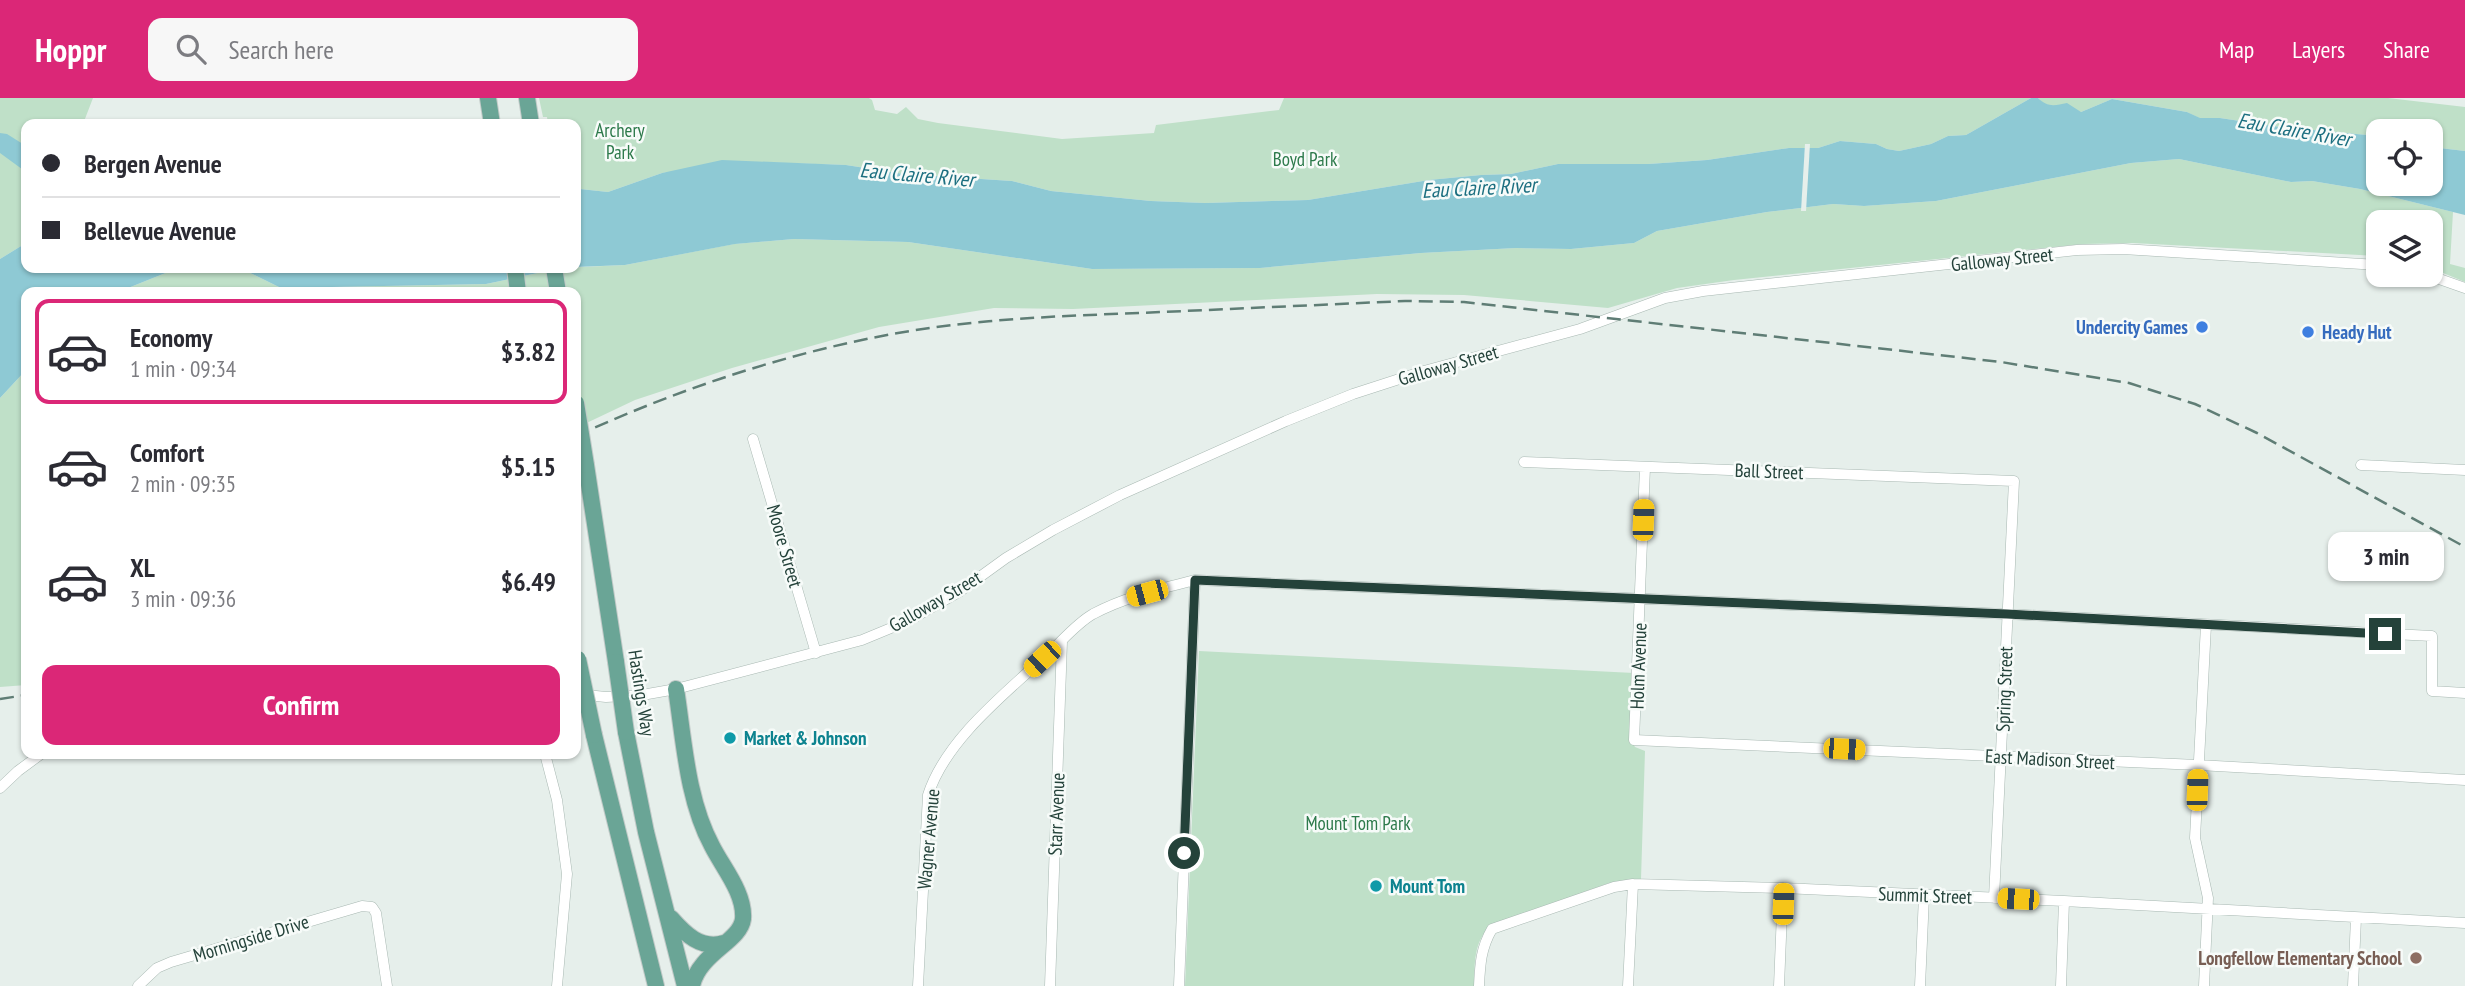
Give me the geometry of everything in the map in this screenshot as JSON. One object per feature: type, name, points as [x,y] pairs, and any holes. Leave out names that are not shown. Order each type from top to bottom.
[{"type":"main road","points":[[488,98],[491,119]]},
{"type":"main road","points":[[527,98],[530,119]]},
{"type":"main road","name":"Hastings Way","points":[[581,434],[626,732],[646,832],[685,986]]},
{"type":"main road","points":[[581,672],[594,736],[656,986]]},
{"type":"main road","points":[[676,689],[701,823],[741,899],[743,917],[737,933],[707,958],[692,986]]},
{"type":"main road","points":[[667,913],[684,934],[694,940],[716,946],[724,943]]},
{"type":"street","name":"Galloway Street","points":[[581,694],[606,697],[642,695],[676,689],[862,640],[908,621],[959,592],[1006,558],[1053,530],[1120,495],[1286,421],[1353,394],[1424,371],[1580,329],[1665,298],[1703,291],[2077,250],[2123,249],[2366,264]]},
{"type":"street","points":[[2443,280],[2465,288]]},
{"type":"street","name":"Moore Street","points":[[753,439],[816,653]]},
{"type":"street","name":"Ball Street","points":[[1524,462],[2014,481]]},
{"type":"street","points":[[2361,465],[2465,470]]},
{"type":"street","name":"Holm Avenue","points":[[1634,740],[1645,467]]},
{"type":"street","name":"Spring Street","points":[[1994,898],[2014,481]]},
{"type":"street","points":[[1179,986],[1195,580]]},
{"type":"street","name":"Wagner Avenue","points":[[918,986],[928,795],[933,779],[944,760],[984,713],[1090,615],[1124,599],[1195,580],[2007,614],[2432,636],[2432,691],[2465,693]]},
{"type":"street","points":[[2204,986],[2208,898],[2195,838],[2206,625]]},
{"type":"street","name":"Starr Avenue","points":[[1050,986],[1062,641]]},
{"type":"street","name":"East Madison Street","points":[[1634,740],[2198,765],[2465,780]]},
{"type":"street","points":[[0,788],[34,759]]},
{"type":"street","points":[[546,759],[557,800],[568,874],[557,986]]},
{"type":"street","points":[[1628,986],[1633,884]]},
{"type":"street","name":"Summit Street","points":[[1479,986],[1481,955],[1484,942],[1492,929],[1614,887],[1633,884],[2064,901],[2465,923]]},
{"type":"street","points":[[1779,986],[1783,888]]},
{"type":"street","points":[[1920,986],[1924,896]]},
{"type":"street","points":[[2061,986],[2064,901]]},
{"type":"street","name":"Morningside Drive","points":[[138,986],[157,968],[171,962],[353,907],[372,907],[376,914],[387,986]]},
{"type":"street","points":[[2353,986],[2356,918]]},
{"type":"green space","points":[[0,98],[93,98],[85,119],[21,119],[21,246],[0,259]]},
{"type":"green space","name":"Boyd Park","points":[[539,98],[869,98],[875,110],[897,114],[906,107],[918,119],[1062,139],[1154,133],[1156,125],[1279,110],[1284,98],[2031,98],[1966,135],[1948,136],[1931,144],[1899,151],[1876,144],[1840,141],[1818,148],[1789,148],[1707,160],[1648,164],[1558,164],[1511,174],[1429,180],[1308,200],[1205,203],[1151,201],[1051,191],[1012,181],[904,174],[846,165],[758,162],[662,173],[608,192],[581,189],[581,119],[543,117]]},
{"type":"green space","points":[[2038,98],[2388,98],[2465,107],[2465,151],[2443,148],[2443,119],[2366,119],[2366,135],[2220,118],[2199,118],[2187,112],[2112,99],[2081,112],[2044,104]]},
{"type":"green space","points":[[2179,159],[2291,182],[2312,181],[2360,189],[2366,190],[2366,196],[2388,196],[2453,212],[2450,264],[2465,268],[2465,282],[2443,273],[2443,210],[2366,210],[2366,255],[2133,243],[2083,244],[1734,280],[1677,288],[1608,308],[1464,295],[1377,294],[1073,309],[994,308],[879,327],[732,368],[635,400],[581,426],[581,287],[332,287],[486,284],[538,273],[581,273],[581,267],[625,265],[734,244],[794,239],[908,242],[1092,269],[1260,268],[1421,253],[1516,248],[1571,249],[1634,243],[1657,231],[1767,212],[1833,204],[1864,206],[1936,201],[2131,163]]},
{"type":"green space","points":[[166,273],[250,273],[279,287],[130,287]]},
{"type":"green space","points":[[21,375],[21,685],[0,687],[0,398]]},
{"type":"green space","name":"Mount Tom Park","points":[[1199,651],[1634,673],[1632,742],[1635,747],[1645,751],[1641,879],[1609,883],[1490,926],[1480,939],[1474,986],[1185,986]]},
{"type":"water","name":"Eau Claire River","points":[[2031,98],[2038,98],[2051,105],[2067,103],[2081,112],[2112,99],[2187,112],[2200,118],[2366,135],[2366,190],[2312,181],[2291,182],[2179,159],[2131,163],[1936,201],[1864,206],[1833,204],[1767,212],[1657,231],[1634,243],[1571,249],[1516,248],[1421,253],[1260,268],[1092,269],[908,242],[794,239],[735,244],[625,265],[581,267],[581,189],[608,192],[662,173],[722,160],[846,165],[904,174],[1012,181],[1051,191],[1151,201],[1205,203],[1308,200],[1429,180],[1511,174],[1558,164],[1648,164],[1707,160],[1789,148],[1818,148],[1840,141],[1876,144],[1899,151],[1931,144],[1948,136],[1966,135]]},
{"type":"water","points":[[0,133],[21,143],[21,168],[0,153]]},
{"type":"water","points":[[2443,148],[2465,151],[2465,215],[2388,196],[2443,196]]},
{"type":"water","points":[[21,246],[21,273],[166,273],[130,287],[21,287],[21,375],[0,398],[0,259]]},
{"type":"water","points":[[250,273],[538,273],[486,284],[279,287]]},
{"type":"pier","points":[[1805,144],[1810,144],[1806,211],[1801,211]]},
{"type":"railway","points":[[581,434],[654,403],[734,374],[856,341],[928,328],[1079,315],[1405,301],[1464,302],[2001,362],[2129,383],[2195,404],[2257,433],[2465,547]]},
{"type":"railway","points":[[0,699],[21,696]]},
{"type":"place","name":"Undercity Games","points":[[2202,327]]},
{"type":"place","name":"Heady Hut","points":[[2308,332]]},
{"type":"place","name":"Market & Johnson","points":[[730,738]]},
{"type":"place","name":"Mount Tom","points":[[1376,886]]},
{"type":"place","name":"Longfellow Elementary School","points":[[2416,958]]},
{"type":"route","points":[[1184,853],[1195,580],[2007,614],[2385,634]]},
{"type":"park label","name":"Archery Park","points":[[620,141]]}]
